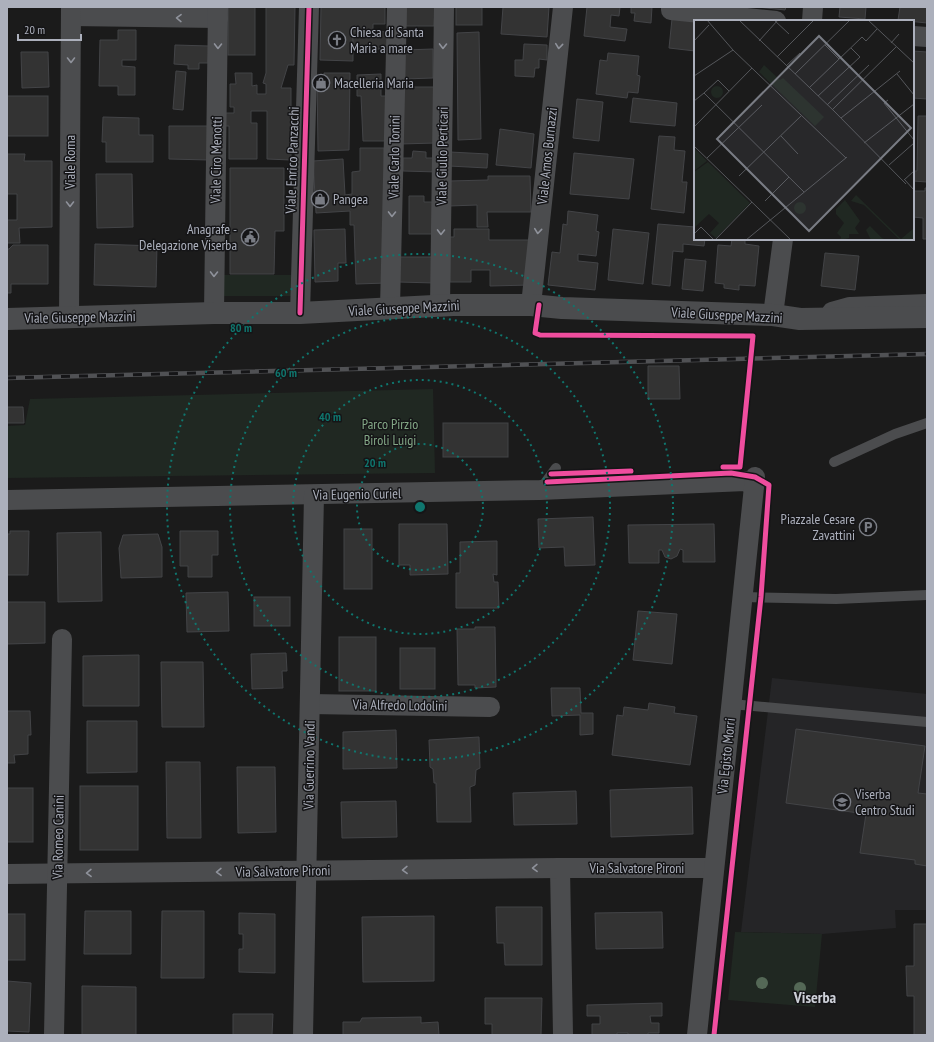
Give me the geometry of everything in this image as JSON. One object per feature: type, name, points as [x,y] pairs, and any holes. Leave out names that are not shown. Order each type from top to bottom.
[{"type":"street","name":"Viale Enrico Panzacchi","points":[[300,313],[309,7]]},
{"type":"street","name":"Viale Carlo Tonini","points":[[390,308],[397,7]]},
{"type":"street","name":"Viale Giulio Perticari","points":[[440,306],[444,7]]},
{"type":"street","name":"Viale Amos Burnazzi","points":[[531,305],[563,7]]},
{"type":"street","points":[[671,7],[671,10],[766,20]]},
{"type":"street","points":[[812,20],[813,7]]},
{"type":"street","points":[[71,12],[218,12]]},
{"type":"street","name":"Viale Roma","points":[[69,317],[71,12]]},
{"type":"street","name":"Viale Ciro Menotti","points":[[214,313],[218,12]]},
{"type":"street","points":[[914,36],[927,37]]},
{"type":"street","points":[[773,315],[783,240]]},
{"type":"street","name":"Viale Giuseppe Mazzini","points":[[800,319],[850,307],[927,304]]},
{"type":"street","name":"Viale Giuseppe Mazzini","points":[[7,319],[214,313],[300,313],[440,306],[531,305],[562,308],[773,315],[800,319],[927,317]]},
{"type":"street","name":"Via Eugenio Curiel","points":[[7,500],[540,490],[745,481],[755,482]]},
{"type":"street","name":"Via Egisto Morri","points":[[696,1035],[755,482]]},
{"type":"street","name":"Via Guerrino Vandi","points":[[303,1035],[314,495]]},
{"type":"street","name":"Via Romeo Canini","points":[[54,1035],[62,639]]},
{"type":"street","name":"Via Alfredo Lodolini","points":[[310,704],[490,707]]},
{"type":"street","points":[[560,868],[563,1035]]},
{"type":"street","name":"Via Salvatore Pironi","points":[[7,874],[560,868],[714,868]]},
{"type":"lane","points":[[834,462],[895,434],[927,423]]},
{"type":"lane","points":[[540,490],[556,468]]},
{"type":"lane","points":[[743,597],[836,599],[927,595]]},
{"type":"lane","points":[[731,704],[927,722]]},
{"type":"shaded area","name":"Viserba Centro Studi","points":[[772,678],[927,694],[927,910],[895,910],[896,928],[822,934],[741,932]]},
{"type":"green space","points":[[224,275],[291,275],[291,296],[224,296]]},
{"type":"green space","name":"Parco Pirzio Biroli Luigi","points":[[433,389],[435,473],[7,478],[7,426],[25,425],[30,399]]},
{"type":"green space","points":[[735,932],[822,934],[815,1007],[728,1000]]},
{"type":"building","points":[[228,7],[255,7],[255,55],[228,55]]},
{"type":"building","points":[[266,7],[295,7],[294,65],[288,65],[281,88],[291,88],[291,160],[267,159],[267,111],[251,111],[251,123],[257,123],[257,159],[229,159],[229,126],[225,126],[225,113],[234,113],[234,107],[230,107],[230,84],[236,84],[235,73],[252,73],[252,86],[257,85],[257,94],[266,94],[266,84],[263,83],[266,73]]},
{"type":"building","name":"Chiesa di Santa Maria a mare","points":[[321,7],[385,7],[385,24],[373,24],[373,32],[353,31],[353,61],[320,60]]},
{"type":"building","points":[[406,7],[435,7],[434,26],[406,26]]},
{"type":"building","points":[[456,7],[482,7],[482,25],[456,25]]},
{"type":"building","points":[[503,7],[549,7],[547,37],[501,34]]},
{"type":"building","points":[[587,7],[620,7],[619,16],[611,15],[610,27],[627,29],[625,41],[584,36]]},
{"type":"building","points":[[631,7],[652,7],[651,23],[634,21],[635,13],[631,13]]},
{"type":"building","points":[[757,7],[786,7],[785,10]]},
{"type":"building","points":[[840,7],[866,7],[865,19],[839,17]]},
{"type":"building","points":[[900,7],[927,7],[927,23],[914,22],[914,20],[898,20]]},
{"type":"building","points":[[672,19],[694,21],[694,51],[669,48]]},
{"type":"building","points":[[118,30],[136,30],[136,60],[122,60],[122,66],[135,67],[135,95],[118,95],[118,86],[99,86],[100,40],[118,40]]},
{"type":"building","points":[[353,31],[392,32],[391,49],[353,49]]},
{"type":"building","points":[[479,32],[481,139],[458,140],[457,33]]},
{"type":"building","points":[[524,44],[547,45],[547,60],[539,59],[539,68],[535,68],[534,77],[515,76],[515,60],[523,60]]},
{"type":"building","points":[[175,45],[209,46],[208,63],[199,63],[199,69],[188,69],[188,65],[174,64]]},
{"type":"building","points":[[433,49],[433,78],[404,79],[404,50]]},
{"type":"building","points":[[914,51],[927,52],[927,99],[914,98]]},
{"type":"building","points":[[21,52],[48,52],[49,87],[22,88]]},
{"type":"building","points":[[608,53],[639,56],[637,75],[640,76],[638,93],[628,92],[627,98],[596,94],[600,60],[607,61]]},
{"type":"building","points":[[176,71],[186,72],[183,110],[173,109]]},
{"type":"building","points":[[324,73],[350,73],[349,150],[318,151],[317,78],[324,78]]},
{"type":"building","points":[[381,74],[381,96],[387,96],[388,141],[363,141],[361,96],[357,96],[357,75]]},
{"type":"building","points":[[399,87],[434,87],[436,143],[400,144]]},
{"type":"building","points":[[7,96],[48,96],[48,136],[7,136]]},
{"type":"building","points":[[633,98],[677,103],[675,126],[630,122]]},
{"type":"building","points":[[577,99],[603,102],[599,141],[573,138]]},
{"type":"building","points":[[918,116],[927,116],[927,182],[914,181],[914,171],[917,171]]},
{"type":"building","points":[[103,117],[139,118],[139,135],[153,135],[153,162],[106,162],[106,142],[102,142]]},
{"type":"building","points":[[169,126],[210,126],[209,160],[169,159]]},
{"type":"building","points":[[500,129],[534,134],[531,168],[496,165]]},
{"type":"building","points":[[659,136],[675,137],[674,150],[685,151],[682,182],[687,182],[684,213],[651,209]]},
{"type":"building","points":[[360,148],[384,148],[387,283],[356,284],[354,225],[350,225],[350,211],[316,213],[313,161],[343,159],[345,195],[352,194],[352,172],[360,171]]},
{"type":"building","points":[[413,151],[426,152],[426,158],[439,158],[438,172],[403,171],[403,158],[412,158]]},
{"type":"building","points":[[450,152],[488,154],[487,168],[449,166]]},
{"type":"building","points":[[574,153],[634,159],[629,199],[570,194]]},
{"type":"building","points":[[7,154],[25,154],[24,161],[52,161],[52,227],[19,228],[20,243],[7,243],[7,220],[17,220],[17,194],[7,194]]},
{"type":"building","points":[[230,168],[284,168],[284,231],[275,231],[274,274],[230,274]]},
{"type":"building","points":[[96,174],[132,174],[133,227],[97,228]]},
{"type":"building","points":[[488,176],[530,176],[531,212],[487,212],[488,227],[477,227],[477,205],[449,206],[449,181],[488,180]]},
{"type":"building","points":[[925,188],[927,188],[927,239],[923,239],[923,218],[914,217],[914,191],[925,191]]},
{"type":"building","points":[[409,196],[424,196],[424,202],[433,202],[432,234],[409,234]]},
{"type":"building","points":[[568,211],[598,215],[596,231],[599,232],[596,256],[578,254],[578,261],[598,263],[595,290],[548,285],[552,252],[560,253],[563,224],[567,225]]},
{"type":"building","points":[[658,224],[694,227],[694,240],[705,240],[704,246],[683,244],[683,252],[673,251],[670,286],[652,284]]},
{"type":"building","points":[[345,229],[346,263],[338,263],[338,281],[315,282],[314,230]]},
{"type":"building","points":[[454,229],[489,229],[489,240],[531,240],[531,285],[490,286],[490,270],[471,270],[471,282],[450,282],[450,237],[454,237]]},
{"type":"building","points":[[613,229],[649,233],[643,284],[608,280]]},
{"type":"building","points":[[732,240],[745,240],[745,244],[759,246],[755,286],[739,285],[739,290],[724,288],[724,284],[715,283],[718,245],[731,246]]},
{"type":"building","points":[[95,244],[157,246],[156,287],[94,285]]},
{"type":"building","points":[[13,245],[48,245],[48,284],[11,284],[11,293],[7,293],[7,249]]},
{"type":"building","points":[[825,253],[859,256],[855,290],[821,286]]},
{"type":"building","points":[[399,257],[435,257],[435,283],[398,282]]},
{"type":"building","points":[[685,259],[706,261],[703,291],[682,289]]},
{"type":"building","points":[[648,366],[679,366],[680,399],[648,399]]},
{"type":"building","points":[[7,407],[23,407],[24,423],[7,423]]},
{"type":"building","points":[[443,423],[508,423],[508,457],[443,457]]},
{"type":"building","points":[[593,517],[595,565],[565,566],[564,547],[539,548],[538,519]]},
{"type":"building","points":[[399,524],[447,524],[448,574],[410,575],[410,565],[399,565]]},
{"type":"building","points":[[714,524],[715,562],[683,562],[683,550],[680,549],[677,556],[671,559],[665,557],[662,550],[659,550],[659,563],[629,563],[628,525]]},
{"type":"building","points":[[344,529],[372,529],[372,589],[344,589]]},
{"type":"building","points":[[10,531],[29,531],[28,575],[7,575],[7,534],[10,534]]},
{"type":"building","points":[[180,531],[218,531],[218,555],[212,555],[212,577],[188,577],[188,566],[180,566]]},
{"type":"building","points":[[101,532],[102,601],[58,602],[57,533]]},
{"type":"building","points":[[158,534],[162,547],[162,577],[121,578],[119,548],[123,535]]},
{"type":"building","points":[[497,541],[497,575],[493,574],[494,582],[498,582],[499,608],[456,608],[456,573],[460,573],[460,542]]},
{"type":"building","points":[[228,592],[229,631],[187,632],[186,593]]},
{"type":"building","points":[[254,597],[290,597],[290,626],[254,626]]},
{"type":"building","points":[[7,602],[45,602],[45,643],[7,644]]},
{"type":"building","points":[[638,611],[677,614],[672,664],[633,660]]},
{"type":"building","points":[[475,627],[495,627],[496,687],[475,688],[475,685],[458,685],[457,629],[475,629]]},
{"type":"building","points":[[339,637],[376,637],[376,691],[339,691]]},
{"type":"building","points":[[400,648],[435,648],[435,689],[400,689]]},
{"type":"building","points":[[286,653],[287,671],[282,671],[283,688],[252,689],[251,654]]},
{"type":"building","points":[[139,655],[139,706],[83,706],[83,656]]},
{"type":"building","points":[[161,662],[203,662],[204,727],[162,727]]},
{"type":"building","points":[[551,688],[580,688],[581,713],[593,713],[593,734],[580,735],[580,715],[552,716]]},
{"type":"building","points":[[649,703],[675,707],[674,713],[697,716],[690,765],[612,755],[617,715],[623,716],[624,707],[648,710]]},
{"type":"building","points":[[7,711],[30,711],[31,735],[28,735],[28,754],[14,755],[15,763],[7,763]]},
{"type":"building","points":[[87,721],[137,721],[137,772],[87,773]]},
{"type":"building","points":[[796,729],[925,746],[918,793],[927,794],[927,866],[915,864],[915,860],[860,853],[866,814],[786,803]]},
{"type":"building","points":[[396,730],[397,768],[343,769],[343,732]]},
{"type":"building","points":[[479,737],[480,768],[476,770],[475,785],[470,787],[471,822],[437,822],[436,783],[434,783],[433,769],[430,767],[429,740]]},
{"type":"building","points":[[166,762],[200,762],[201,838],[167,838]]},
{"type":"building","points":[[237,767],[275,767],[276,832],[238,833]]},
{"type":"building","points":[[80,786],[138,786],[138,850],[80,850]]},
{"type":"building","points":[[692,787],[693,834],[611,837],[610,790]]},
{"type":"building","points":[[7,788],[33,788],[33,842],[7,842]]},
{"type":"building","points":[[576,791],[577,824],[514,825],[513,793]]},
{"type":"building","points":[[396,801],[397,837],[342,838],[341,802]]},
{"type":"building","points":[[496,907],[542,907],[542,965],[505,965],[504,943],[497,943]]},
{"type":"building","points":[[85,911],[131,911],[131,954],[84,954]]},
{"type":"building","points":[[162,911],[204,911],[204,978],[161,978]]},
{"type":"building","points":[[662,912],[663,948],[596,949],[595,913]]},
{"type":"building","points":[[239,913],[275,914],[275,973],[239,972],[239,949],[243,949],[243,934],[239,934]]},
{"type":"building","points":[[7,914],[25,914],[25,960],[7,960]]},
{"type":"building","points":[[434,916],[434,981],[363,982],[362,917]]},
{"type":"building","points":[[914,924],[927,924],[927,1035],[914,1035],[914,996],[907,996],[906,966],[914,966]]},
{"type":"building","points":[[7,981],[31,983],[29,1032],[7,1031]]},
{"type":"building","points":[[82,986],[136,987],[136,1035],[82,1035]]},
{"type":"building","points":[[485,998],[542,998],[541,1035],[492,1035],[492,1024],[485,1024]]},
{"type":"building","points":[[662,1003],[662,1016],[650,1016],[651,1023],[659,1023],[659,1033],[648,1033],[648,1035],[628,1035],[628,1033],[617,1033],[617,1035],[592,1035],[592,1024],[600,1024],[600,1016],[587,1016],[587,1005]]},
{"type":"building","points":[[233,1014],[273,1014],[272,1035],[233,1035]]},
{"type":"building","points":[[421,1017],[421,1023],[438,1022],[439,1035],[343,1035],[343,1022],[360,1022],[362,1018]]},
{"type":"railway","points":[[7,378],[927,354]]},
{"type":"cycle path","points":[[300,313],[309,7]]},
{"type":"cycle path","points":[[539,305],[535,333],[540,335],[753,336],[740,467],[723,467]]},
{"type":"cycle path","points":[[551,474],[631,471]]},
{"type":"cycle path","points":[[547,482],[731,473],[755,477],[769,485],[761,597],[714,1035]]},
{"type":"place","name":"Chiesa di Santa Maria a mare","points":[[337,40]]},
{"type":"place","name":"Macelleria Maria","points":[[321,83]]},
{"type":"place","name":"Pangea","points":[[320,199]]},
{"type":"place","name":"Anagrafe - Delegazione Viserba","points":[[250,237]]},
{"type":"place","name":"Piazzale Cesare Zavattini","points":[[868,527]]},
{"type":"place","name":"Viserba Centro Studi","points":[[842,802]]},
{"type":"district","name":"Viserba","points":[[815,997]]}]
